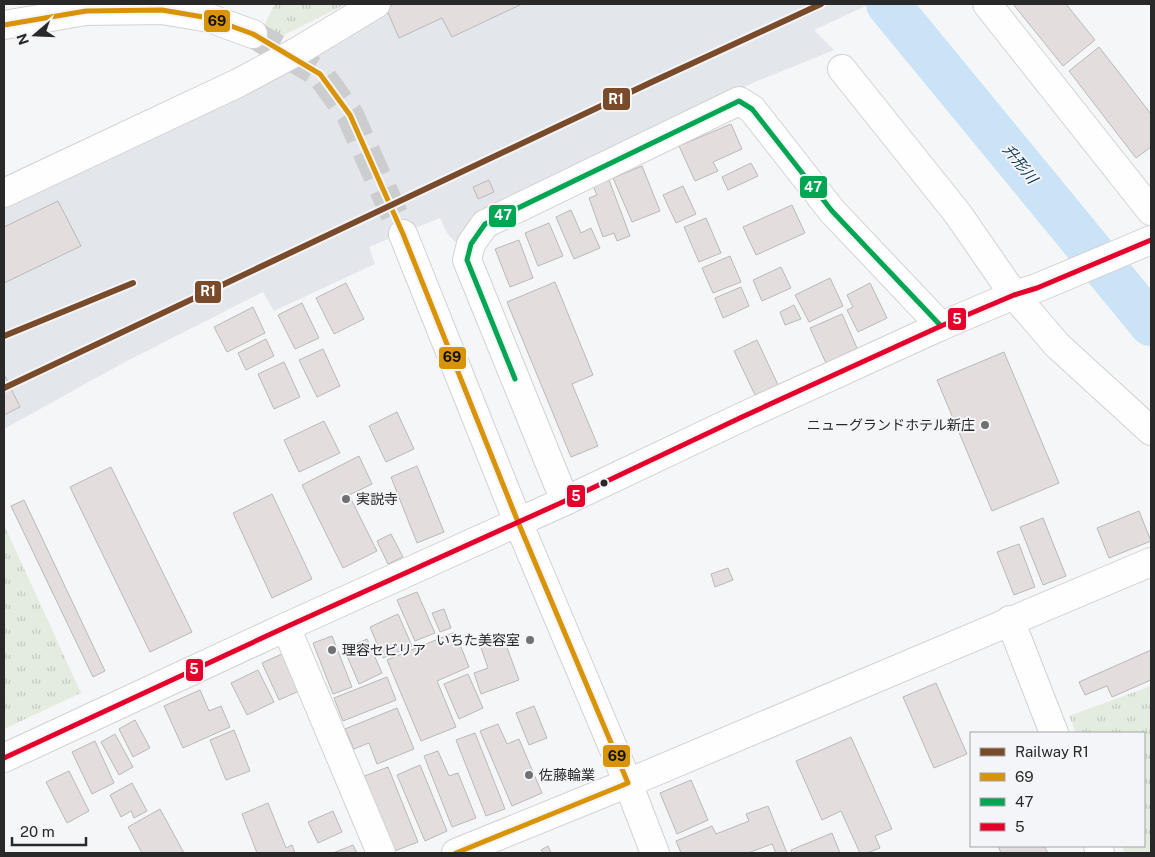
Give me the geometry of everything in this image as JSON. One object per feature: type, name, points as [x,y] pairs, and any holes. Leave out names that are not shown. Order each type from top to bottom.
[{"type":"street","points":[[4,193],[238,83],[298,51],[376,4]]},
{"type":"street","points":[[987,4],[1151,211]]},
{"type":"street","points":[[4,25],[86,11],[162,10],[209,18],[253,34]]},
{"type":"street","points":[[842,69],[958,214],[1026,291],[1057,345],[1151,432]]},
{"type":"street","points":[[566,501],[466,260],[471,244],[486,224],[739,102],[752,109],[832,211],[941,326]]},
{"type":"street","points":[[404,234],[518,522],[628,783],[655,853]]},
{"type":"street","points":[[4,758],[286,627],[566,501],[742,417],[941,326],[1151,240]]},
{"type":"street","points":[[456,853],[628,783],[1151,562]]},
{"type":"street","points":[[1010,620],[1054,732]]},
{"type":"street","points":[[286,627],[381,853]]},
{"type":"shaded area","points":[[352,4],[870,4],[814,30],[834,50],[755,82],[544,179],[504,221],[455,242],[447,233],[440,218],[369,247],[375,264],[274,311],[263,292],[125,362],[4,429],[4,187],[242,69],[332,14]]},
{"type":"green space","points":[[275,4],[346,4],[262,46],[257,39]]},
{"type":"green space","points":[[4,525],[81,693],[4,729]]},
{"type":"green space","points":[[1151,686],[1151,853],[1125,853],[1122,847],[1145,847],[1145,732],[1076,732],[1069,716]]},
{"type":"building","points":[[394,4],[522,4],[452,37],[442,18],[399,38],[386,8]]},
{"type":"building","points":[[1013,4],[1066,4],[1095,40],[1063,66]]},
{"type":"building","points":[[1099,47],[1151,114],[1151,147],[1136,158],[1069,71]]},
{"type":"building","points":[[731,124],[742,149],[713,162],[718,171],[695,181],[679,146]]},
{"type":"building","points":[[751,163],[758,176],[728,190],[722,177]]},
{"type":"building","points":[[642,166],[660,211],[632,222],[613,178]]},
{"type":"building","points":[[489,180],[494,192],[478,199],[473,187]]},
{"type":"building","points":[[609,180],[630,236],[617,241],[614,233],[603,237],[589,198],[597,195],[593,186]]},
{"type":"building","points":[[683,186],[696,214],[676,223],[663,195]]},
{"type":"building","points":[[58,201],[81,246],[4,283],[4,227]]},
{"type":"building","points":[[792,205],[805,233],[756,255],[743,227]]},
{"type":"building","points":[[571,210],[581,233],[591,228],[600,248],[574,259],[556,217]]},
{"type":"building","points":[[706,218],[721,253],[699,262],[684,227]]},
{"type":"building","points":[[549,223],[563,256],[538,266],[525,233]]},
{"type":"building","points":[[519,240],[533,278],[510,287],[495,249]]},
{"type":"building","points":[[730,256],[741,282],[713,293],[702,268]]},
{"type":"building","points":[[781,267],[791,288],[762,301],[753,280]]},
{"type":"building","points":[[830,278],[843,306],[809,322],[795,295]]},
{"type":"building","points":[[555,282],[593,375],[572,384],[598,446],[571,457],[507,302]]},
{"type":"building","points":[[346,283],[364,319],[334,334],[316,298]]},
{"type":"building","points":[[870,283],[887,318],[858,332],[847,310],[853,307],[847,295]]},
{"type":"building","points":[[741,287],[749,306],[723,318],[715,298]]},
{"type":"building","points":[[302,303],[319,338],[295,349],[278,315]]},
{"type":"building","points":[[794,305],[801,319],[785,325],[780,312]]},
{"type":"building","points":[[253,307],[265,333],[227,352],[214,327]]},
{"type":"building","points":[[842,314],[857,348],[826,363],[810,328]]},
{"type":"building","points":[[266,339],[274,356],[246,370],[238,353]]},
{"type":"building","points":[[757,340],[778,385],[755,395],[734,351]]},
{"type":"building","points":[[323,349],[340,386],[317,397],[299,360]]},
{"type":"building","points":[[1004,352],[1059,483],[992,511],[937,380]]},
{"type":"building","points":[[284,362],[300,397],[274,409],[258,374]]},
{"type":"building","points":[[4,374],[20,407],[4,415]]},
{"type":"building","points":[[397,412],[414,449],[386,462],[369,426]]},
{"type":"building","points":[[324,421],[340,453],[299,472],[284,440]]},
{"type":"building","points":[[359,456],[372,484],[349,495],[377,551],[343,568],[302,485]]},
{"type":"building","points":[[417,466],[444,532],[417,543],[391,477]]},
{"type":"building","points":[[111,467],[192,632],[150,652],[70,487]]},
{"type":"building","points":[[272,494],[312,579],[272,598],[233,513]]},
{"type":"building","points":[[24,500],[105,671],[93,677],[11,506]]},
{"type":"building","points":[[1139,511],[1151,541],[1109,558],[1097,528]]},
{"type":"building","points":[[1043,518],[1066,576],[1043,585],[1020,527]]},
{"type":"building","points":[[391,534],[403,557],[388,564],[377,541]]},
{"type":"building","points":[[1019,544],[1035,587],[1014,595],[997,552]]},
{"type":"building","points":[[728,568],[733,580],[715,587],[711,574]]},
{"type":"building","points":[[417,592],[435,633],[415,641],[397,600]]},
{"type":"building","points":[[444,609],[451,628],[440,632],[432,613]]},
{"type":"building","points":[[398,614],[412,646],[383,658],[370,627]]},
{"type":"building","points":[[455,632],[469,667],[437,681],[456,727],[421,741],[387,660]]},
{"type":"building","points":[[502,634],[519,680],[481,694],[474,673],[488,668],[479,642]]},
{"type":"building","points":[[332,636],[352,687],[333,694],[313,643]]},
{"type":"building","points":[[367,639],[382,673],[359,684],[344,649]]},
{"type":"building","points":[[1151,650],[1151,680],[1112,697],[1107,686],[1085,695],[1079,682]]},
{"type":"building","points":[[282,654],[299,691],[279,700],[262,663]]},
{"type":"building","points":[[258,670],[274,702],[247,715],[231,683]]},
{"type":"building","points":[[468,674],[483,708],[459,719],[444,684]]},
{"type":"building","points":[[387,677],[396,700],[343,721],[334,698]]},
{"type":"building","points":[[936,683],[967,754],[934,768],[903,697]]},
{"type":"building","points":[[200,690],[209,711],[221,706],[230,727],[183,748],[164,706]]},
{"type":"building","points":[[534,706],[547,738],[529,745],[516,713]]},
{"type":"building","points":[[397,708],[414,749],[377,764],[369,743],[354,749],[345,729]]},
{"type":"building","points":[[135,720],[150,748],[133,757],[119,729]]},
{"type":"building","points":[[498,724],[507,744],[519,739],[542,793],[512,806],[480,731]]},
{"type":"building","points":[[234,730],[250,771],[226,780],[210,740]]},
{"type":"building","points":[[475,733],[505,809],[486,816],[456,740]]},
{"type":"building","points":[[115,734],[133,767],[119,775],[101,742]]},
{"type":"building","points":[[851,737],[892,829],[875,836],[880,848],[867,853],[860,853],[841,811],[822,820],[796,761]]},
{"type":"building","points":[[95,741],[114,783],[92,794],[72,752]]},
{"type":"building","points":[[438,751],[449,776],[458,773],[476,818],[452,827],[424,756]]},
{"type":"building","points":[[420,765],[447,831],[425,841],[397,775]]},
{"type":"building","points":[[388,767],[418,842],[392,852],[362,777]]},
{"type":"building","points":[[69,771],[89,811],[67,823],[46,782]]},
{"type":"building","points":[[691,780],[708,820],[677,834],[660,793]]},
{"type":"building","points":[[132,783],[147,811],[134,818],[131,811],[121,817],[110,795]]},
{"type":"building","points":[[268,803],[286,848],[292,845],[295,853],[257,853],[242,814]]},
{"type":"building","points":[[768,806],[787,853],[776,853],[772,844],[748,853],[681,853],[676,841],[712,826],[716,834],[749,821],[746,814]]},
{"type":"building","points":[[160,809],[184,853],[142,853],[128,827]]},
{"type":"building","points":[[333,811],[342,832],[318,843],[308,822]]},
{"type":"building","points":[[832,833],[840,853],[792,853],[791,850]]},
{"type":"building","points":[[353,845],[357,853],[333,853]]},
{"type":"building","points":[[548,846],[551,853],[543,853],[541,850]]},
{"type":"building","points":[[998,847],[1045,847],[1048,853],[1001,853]]},
{"type":"waterway","name":"升形川","points":[[888,4],[1151,324]]},
{"type":"tunnel","points":[[253,34],[320,74],[350,115],[403,234]]},
{"type":"rail line","name":"R1","points":[[4,388],[821,4]]},
{"type":"rail line","name":"R1","points":[[4,336],[133,283]]},
{"type":"transit line","name":"69","points":[[4,25],[86,11],[162,10],[209,18],[253,34],[320,74],[350,115],[403,234],[518,522],[628,783],[456,853]]},
{"type":"transit line","name":"47","points":[[515,379],[467,260],[471,244],[485,224],[739,101],[752,109],[832,211],[941,326]]},
{"type":"transit line","name":"5","points":[[4,758],[941,326],[1151,240]]},
{"type":"place","name":"ニューグランドホテル新庄","points":[[985,425]]},
{"type":"place","name":"実説寺","points":[[346,499]]},
{"type":"place","name":"いちた美容室","points":[[530,640]]},
{"type":"place","name":"理容セビリア","points":[[332,650]]},
{"type":"place","name":"佐藤輪業","points":[[529,775]]}]
